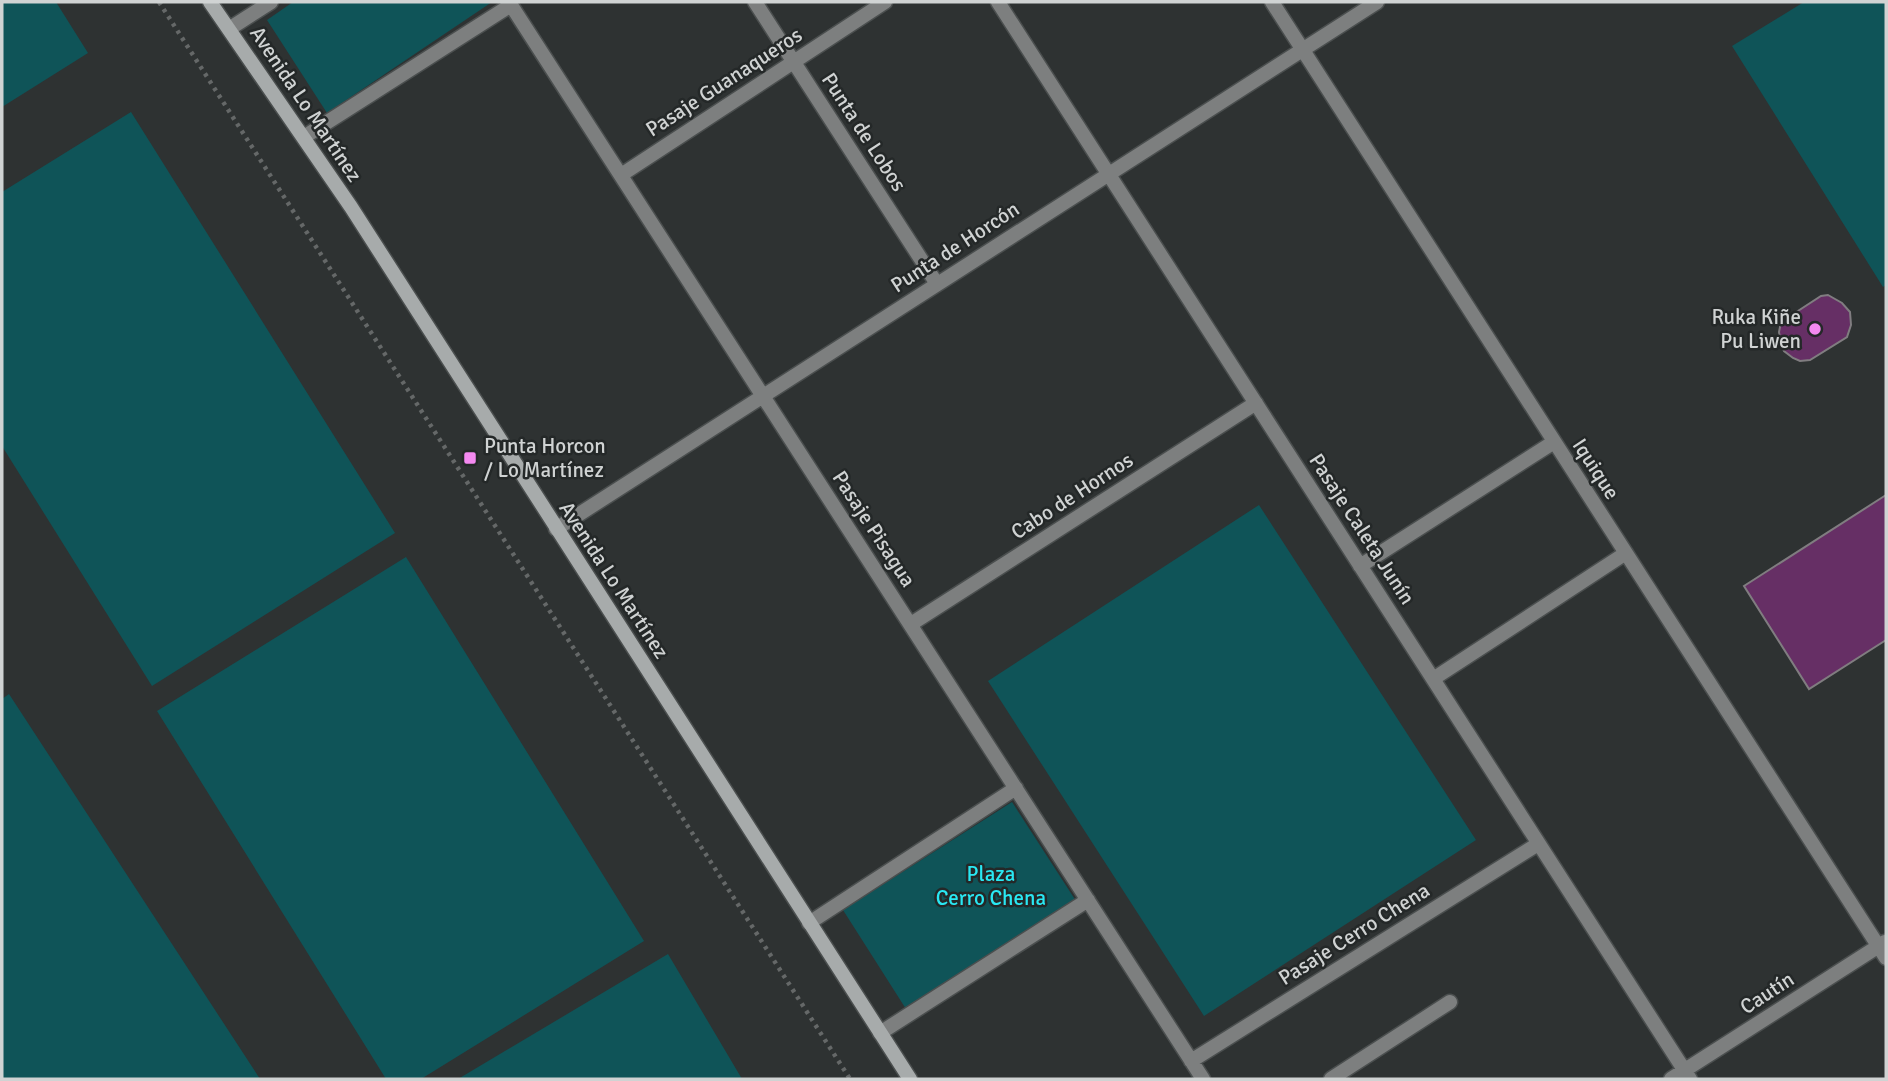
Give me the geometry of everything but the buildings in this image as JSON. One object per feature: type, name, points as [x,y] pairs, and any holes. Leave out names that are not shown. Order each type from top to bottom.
[{"type":"main road","name":"Avenida Lo Martínez","points":[[210,2],[304,138],[910,1079]]},
{"type":"street","points":[[229,29],[271,2]]},
{"type":"street","name":"Punta de Lobos","points":[[755,2],[937,284]]},
{"type":"street","name":"Pasaje Guanaqueros","points":[[621,175],[885,2]]},
{"type":"street","name":"Pasaje Caleta Junín","points":[[998,2],[1687,1075]]},
{"type":"street","name":"Iquique","points":[[1272,2],[1626,554],[1884,949]]},
{"type":"street","name":"Punta de Horcón","points":[[556,529],[1377,2]]},
{"type":"street","points":[[304,138],[510,3]]},
{"type":"street","name":"Pasaje Pisagua","points":[[510,3],[1203,1079]]},
{"type":"street","name":"Cabo de Hornos","points":[[911,624],[1256,403]]},
{"type":"street","points":[[1360,566],[1554,442]]},
{"type":"street","points":[[1433,679],[1626,554]]},
{"type":"street","points":[[809,923],[1016,788]]},
{"type":"street","name":"Pasaje Cerro Chena","points":[[1191,1061],[1538,844]]},
{"type":"street","points":[[880,1033],[1088,900]]},
{"type":"street","name":"Cautín","points":[[1671,1079],[1687,1075],[1884,949]]},
{"type":"street","points":[[1331,1079],[1450,1002]]},
{"type":"path","points":[[159,2],[850,1079]]},
{"type":"green space","points":[[2,2],[56,2],[88,53],[2,107]]},
{"type":"green space","points":[[293,2],[492,2],[327,113],[267,20]]},
{"type":"green space","points":[[1804,2],[1886,2],[1886,285],[1883,287],[1732,46]]},
{"type":"green space","points":[[131,112],[395,533],[152,686],[2,446],[2,192]]},
{"type":"green space","points":[[1259,505],[1476,840],[1204,1016],[988,681]]},
{"type":"green space","points":[[406,557],[644,941],[421,1079],[386,1079],[157,711]]},
{"type":"green space","points":[[9,694],[260,1079],[2,1079],[2,699]]},
{"type":"green space","name":"Plaza Cerro Chena","points":[[1012,802],[1076,901],[906,1009],[843,910]]},
{"type":"green space","points":[[668,954],[742,1079],[458,1079]]},
{"type":"place","name":"Ruka Kiñe Pu Liwen","points":[[1815,329]]},
{"type":"place","name":"Punta Horcon / Lo Martínez","points":[[470,458]]}]
